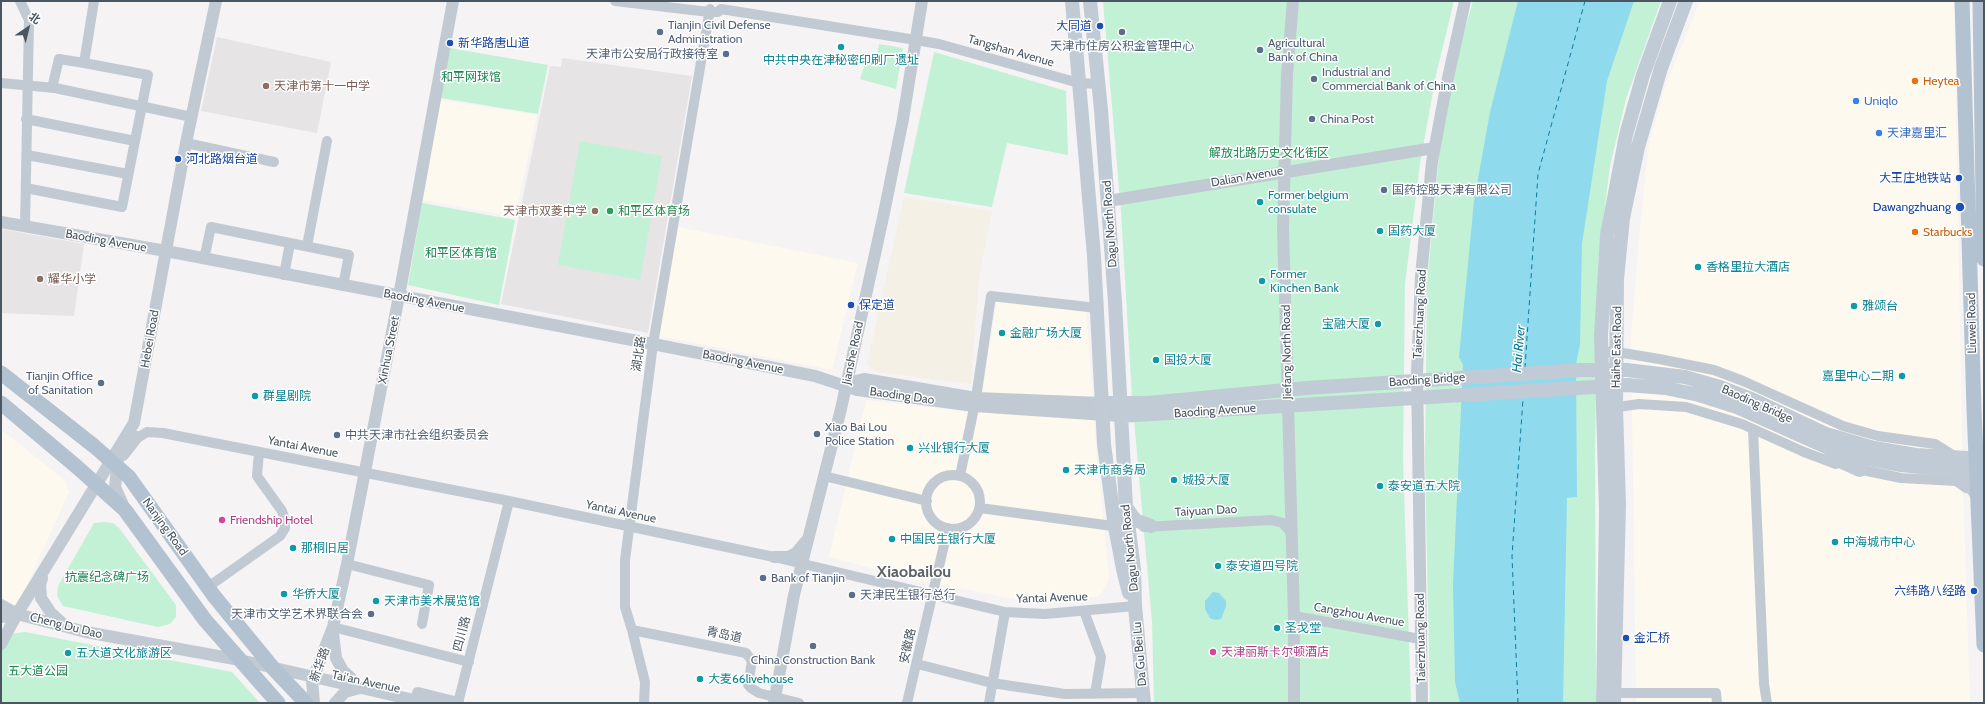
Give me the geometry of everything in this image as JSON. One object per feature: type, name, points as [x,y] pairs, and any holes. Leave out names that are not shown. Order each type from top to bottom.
[{"type":"main road","name":"Dagu North Road","points":[[1072,1],[1101,375],[1115,410],[1104,444],[1121,527],[1134,570],[1135,606]]},
{"type":"main road","name":"Dagu North Road","points":[[1090,1],[1099,84],[1115,302],[1118,380],[1115,410],[1126,507],[1121,527]]},
{"type":"main road","name":"Haihe East Road","points":[[1614,698],[1619,504],[1609,408],[1601,352],[1603,277],[1607,235],[1614,190],[1626,135],[1644,75],[1670,1]]},
{"type":"main road","name":"Haihe East Road","points":[[1603,703],[1609,408],[1617,352],[1618,279],[1623,218],[1638,147],[1658,76],[1686,1]]},
{"type":"main road","name":"Liuwei Road","points":[[1962,1],[1978,205],[1984,259]]},
{"type":"main road","name":"Liuwei Road","points":[[1980,1],[1978,205],[1979,514],[1984,645]]},
{"type":"main road","name":"Baoding Bridge","points":[[1288,391],[1308,388],[1581,370],[1652,372],[1685,377],[1720,387],[1754,400],[1826,434],[1874,448],[1916,455],[1955,464]]},
{"type":"main road","name":"Nanjing Road","points":[[1,373],[129,477],[208,587],[273,668],[306,703]]},
{"type":"main road","points":[[1118,380],[1128,396],[1148,409]]},
{"type":"main road","name":"Baoding Bridge","points":[[1310,404],[1627,385],[1665,388],[1699,395],[1737,407],[1817,443],[1846,458],[1901,465],[1980,463]]},
{"type":"main road","name":"Baoding Avenue","points":[[1148,409],[1288,391]]},
{"type":"main road","name":"Nanjing Road","points":[[1,403],[125,510],[205,620],[278,703]]},
{"type":"main road","name":"Baoding Avenue","points":[[1148,409],[1288,406],[1310,404]]},
{"type":"main road","points":[[1115,410],[1148,409]]},
{"type":"main road","points":[[1846,458],[1860,470]]},
{"type":"main road","points":[[1955,464],[1979,497]]},
{"type":"main road","points":[[1126,507],[1135,520],[1151,526]]},
{"type":"main road","name":"Da Gu Bei Lu","points":[[1135,606],[1144,698]]},
{"type":"street","points":[[20,1],[28,20],[25,227]]},
{"type":"street","points":[[84,63],[94,1]]},
{"type":"street","name":"Hebei Road","points":[[1,644],[17,614],[96,484],[114,464],[134,434],[135,417],[186,143],[216,1]]},
{"type":"street","name":"Xinhua Street","points":[[333,627],[347,564],[400,296],[453,1]]},
{"type":"street","name":"Tangshan Avenue","points":[[615,1],[709,10],[718,10],[720,8],[899,36],[939,44],[1079,83],[1099,84]]},
{"type":"street","name":"Tangshan Avenue","points":[[641,1],[709,10]]},
{"type":"street","name":"Jianshe Road","points":[[775,700],[794,595],[846,386],[903,118],[922,1]]},
{"type":"street","name":"Jiefang North Road","points":[[1293,1],[1287,74],[1284,228],[1294,616],[1294,703]]},
{"type":"street","name":"Taierzhuang Road","points":[[1422,703],[1417,372],[1421,276],[1434,148],[1466,1]]},
{"type":"street","name":"湖北路","points":[[644,703],[645,682],[625,608],[625,560],[653,344],[709,10]]},
{"type":"street","points":[[26,188],[122,207],[148,75],[59,59],[52,88]]},
{"type":"street","points":[[1,83],[52,88],[192,117]]},
{"type":"street","points":[[26,119],[135,141]]},
{"type":"street","points":[[307,246],[328,141]]},
{"type":"street","points":[[186,143],[274,162]]},
{"type":"street","name":"Dalian Avenue","points":[[1108,201],[1284,171],[1434,148]]},
{"type":"street","points":[[27,155],[128,174]]},
{"type":"street","name":"Baoding Avenue","points":[[1,222],[166,251],[284,275],[653,344],[815,376],[846,386]]},
{"type":"street","points":[[204,259],[211,227],[349,255],[343,286]]},
{"type":"street","points":[[284,275],[290,243]]},
{"type":"street","points":[[960,476],[975,402],[992,296],[1097,308]]},
{"type":"street","points":[[1601,352],[1617,352],[1714,370],[1743,381],[1843,426],[1878,436],[1935,444],[1955,464]]},
{"type":"street","name":"Baoding Dao","points":[[846,386],[858,380],[870,380],[975,402],[1115,410]]},
{"type":"street","points":[[1288,428],[1294,414],[1310,404]]},
{"type":"street","points":[[1609,408],[1639,404],[1686,407],[1753,429],[1804,452],[1838,464],[1901,478],[1956,481],[1970,492],[1979,514]]},
{"type":"street","points":[[1753,429],[1764,684],[1767,703]]},
{"type":"street","name":"Yantai Avenue","points":[[134,434],[147,432],[163,433],[509,501],[802,563],[933,596],[1005,612],[1045,614],[1135,606]]},
{"type":"street","points":[[125,510],[115,487],[114,464],[134,434]]},
{"type":"street","points":[[208,587],[280,536],[285,528],[285,520],[282,511],[257,476],[259,452]]},
{"type":"street","points":[[951,475],[960,476],[968,479],[979,492],[980,508],[976,518],[969,524],[962,528],[948,528],[936,523],[930,516],[927,501],[929,490],[934,482],[942,477],[951,475]]},
{"type":"street","points":[[824,476],[927,501]]},
{"type":"street","name":"四川路","points":[[458,703],[509,501]]},
{"type":"street","name":"Taiyuan Dao","points":[[980,508],[1121,527],[1272,520],[1283,523],[1292,534]]},
{"type":"street","name":"安徽路","points":[[907,703],[948,528]]},
{"type":"street","points":[[774,557],[788,557],[796,553],[802,548],[810,534]]},
{"type":"street","points":[[347,564],[429,585],[422,624]]},
{"type":"street","points":[[44,571],[40,585],[41,598],[51,613],[66,627]]},
{"type":"street","points":[[1,606],[17,614]]},
{"type":"street","points":[[1084,611],[1101,657],[1095,694]]},
{"type":"street","points":[[989,703],[1005,612]]},
{"type":"street","name":"Cheng Du Dao","points":[[1,617],[17,614],[66,627],[240,660],[273,668],[316,669]]},
{"type":"street","name":"Cangzhou Avenue","points":[[1294,616],[1420,639]]},
{"type":"street","points":[[350,677],[343,671],[336,658],[334,651],[333,627],[469,662]]},
{"type":"street","name":"新华路","points":[[314,703],[312,686],[316,669],[333,627]]},
{"type":"street","name":"青岛道","points":[[632,630],[746,653],[752,661],[748,684],[751,688],[759,694],[775,700],[799,703]]},
{"type":"street","points":[[917,664],[992,683],[1065,699],[1095,694],[1144,698]]},
{"type":"street","points":[[273,668],[310,665],[316,669],[364,687],[427,703]]},
{"type":"street","name":"Tai'an Avenue","points":[[316,669],[458,703]]},
{"type":"street","points":[[335,703],[345,692],[364,687]]},
{"type":"street","points":[[1614,698],[1716,692],[1717,703]]},
{"type":"shaded area","points":[[1700,1],[1954,1],[1963,483],[1970,703],[1636,703],[1631,337],[1641,216],[1649,145],[1663,92]]},
{"type":"shaded area","name":"天津市第十一中学","points":[[217,37],[331,62],[317,133],[201,111]]},
{"type":"shaded area","name":"天津市双菱中学","points":[[562,58],[692,76],[648,333],[501,304],[550,66],[561,67]]},
{"type":"shaded area","points":[[440,100],[537,115],[515,217],[423,200]]},
{"type":"shaded area","points":[[678,227],[858,263],[832,370],[659,336]]},
{"type":"shaded area","name":"耀华小学","points":[[2,229],[84,244],[74,316],[1,313]]},
{"type":"shaded area","points":[[997,298],[1086,309],[1096,445],[1109,577],[1105,588],[1099,596],[1065,601],[1025,601],[920,581],[829,557],[866,400],[979,413]]},
{"type":"shaded area","points":[[1,429],[63,479],[66,482],[69,492],[16,610],[1,603]]},
{"type":"green space","name":"解放北路历史文化街区","points":[[1103,1],[1454,1],[1436,75],[1420,164],[1405,284],[1403,459],[1411,703],[1154,703],[1152,622],[1132,397],[1121,212]]},
{"type":"green space","points":[[1473,1],[1661,1],[1626,99],[1610,166],[1598,262],[1595,453],[1596,703],[1430,703],[1425,459],[1427,284],[1440,146],[1457,55]]},
{"type":"green space","points":[[879,44],[903,48],[896,89],[860,79],[866,60],[876,60]]},
{"type":"green space","name":"和平网球馆","points":[[450,48],[548,65],[538,114],[441,98]]},
{"type":"green space","points":[[934,52],[1066,91],[1068,155],[1007,143],[992,207],[904,193]]},
{"type":"green space","name":"和平区体育场","points":[[580,141],[662,156],[640,280],[558,265]]},
{"type":"green space","name":"和平区体育馆","points":[[422,203],[515,220],[499,305],[408,285]]},
{"type":"green space","name":"抗震纪念碑广场","points":[[94,523],[113,523],[119,528],[176,605],[176,617],[170,624],[158,627],[63,606],[57,596],[58,586]]},
{"type":"green space","name":"五大道公园","points":[[25,632],[232,672],[260,703],[1,703],[1,635]]},
{"type":"sand","points":[[904,197],[992,211],[979,278],[971,384],[877,372],[867,364]]},
{"type":"water","name":"Hai River","points":[[1518,1],[1634,1],[1607,81],[1582,244],[1580,344],[1576,364],[1577,497],[1567,498],[1563,703],[1460,703],[1455,682],[1453,584],[1463,365],[1459,357],[1474,201],[1490,112]]},
{"type":"water","points":[[1213,592],[1219,593],[1226,601],[1226,606],[1221,619],[1215,620],[1210,618],[1205,609],[1205,601]]},
{"type":"ferry route","points":[[1525,368],[1538,174],[1585,1]]},
{"type":"ferry route","points":[[1518,703],[1512,556],[1523,399]]},
{"type":"place","name":"大同道","points":[[1100,26]]},
{"type":"place","name":"Tianjin Civil Defense Administration","points":[[660,32]]},
{"type":"place","name":"天津市住房公积金管理中心","points":[[1122,32]]},
{"type":"place","name":"新华路唐山道","points":[[450,43]]},
{"type":"place","name":"中共中央在津秘密印刷厂遗址","points":[[841,47]]},
{"type":"place","name":"Agricultural Bank of China","points":[[1260,50]]},
{"type":"place","name":"天津市公安局行政接待室","points":[[726,54]]},
{"type":"place","name":"Industrial and Commercial Bank of China","points":[[1314,79]]},
{"type":"place","name":"Heytea","points":[[1915,81]]},
{"type":"place","name":"天津市第十一中学","points":[[266,86]]},
{"type":"place","name":"Uniqlo","points":[[1856,101]]},
{"type":"place","name":"China Post","points":[[1312,119]]},
{"type":"place","name":"天津嘉里汇","points":[[1879,133]]},
{"type":"place","name":"河北路烟台道","points":[[178,159]]},
{"type":"place","name":"大王庄地铁站","points":[[1959,178]]},
{"type":"place","name":"国药控股天津有限公司","points":[[1384,190]]},
{"type":"place","name":"Former belgium consulate","points":[[1260,202]]},
{"type":"place","name":"Dawangzhuang","points":[[1960,207]]},
{"type":"place","name":"天津市双菱中学","points":[[595,211]]},
{"type":"place","name":"和平区体育场","points":[[610,211]]},
{"type":"place","name":"国药大厦","points":[[1380,231]]},
{"type":"place","name":"Starbucks","points":[[1915,232]]},
{"type":"place","name":"香格里拉大酒店","points":[[1698,267]]},
{"type":"place","name":"耀华小学","points":[[40,279]]},
{"type":"place","name":"Former Kinchen Bank","points":[[1262,281]]},
{"type":"place","name":"保定道","points":[[851,305]]},
{"type":"place","name":"雅颂台","points":[[1854,306]]},
{"type":"place","name":"宝融大厦","points":[[1378,324]]},
{"type":"place","name":"金融广场大厦","points":[[1002,333]]},
{"type":"place","name":"国投大厦","points":[[1156,360]]},
{"type":"place","name":"嘉里中心二期","points":[[1902,376]]},
{"type":"place","name":"Tianjin Office of Sanitation","points":[[101,383]]},
{"type":"place","name":"群星剧院","points":[[255,396]]},
{"type":"place","name":"Xiao Bai Lou Police Station","points":[[817,434]]},
{"type":"place","name":"中共天津市社会组织委员会","points":[[337,435]]},
{"type":"place","name":"兴业银行大厦","points":[[910,448]]},
{"type":"place","name":"天津市商务局","points":[[1066,470]]},
{"type":"place","name":"城投大厦","points":[[1174,480]]},
{"type":"place","name":"泰安道五大院","points":[[1380,486]]},
{"type":"place","name":"Friendship Hotel","points":[[222,520]]},
{"type":"place","name":"中国民生银行大厦","points":[[892,539]]},
{"type":"place","name":"中海城市中心","points":[[1835,542]]},
{"type":"place","name":"那桐旧居","points":[[293,548]]},
{"type":"place","name":"泰安道四号院","points":[[1218,566]]},
{"type":"place","name":"Bank of Tianjin","points":[[763,578]]},
{"type":"place","name":"六纬路八经路","points":[[1974,591]]},
{"type":"place","name":"华侨大厦","points":[[284,594]]},
{"type":"place","name":"天津民生银行总行","points":[[852,595]]},
{"type":"place","name":"天津市美术展览馆","points":[[376,601]]},
{"type":"place","name":"天津市文学艺术界联合会","points":[[371,614]]},
{"type":"place","name":"圣戈堂","points":[[1277,628]]},
{"type":"place","name":"金汇桥","points":[[1626,638]]},
{"type":"place","name":"China Construction Bank","points":[[813,646]]},
{"type":"place","name":"天津丽斯卡尔顿酒店","points":[[1213,652]]},
{"type":"place","name":"五大道文化旅游区","points":[[68,653]]},
{"type":"place","name":"大麦66livehouse","points":[[700,679]]},
{"type":"district","name":"Xiaobailou","points":[[914,572]]}]
